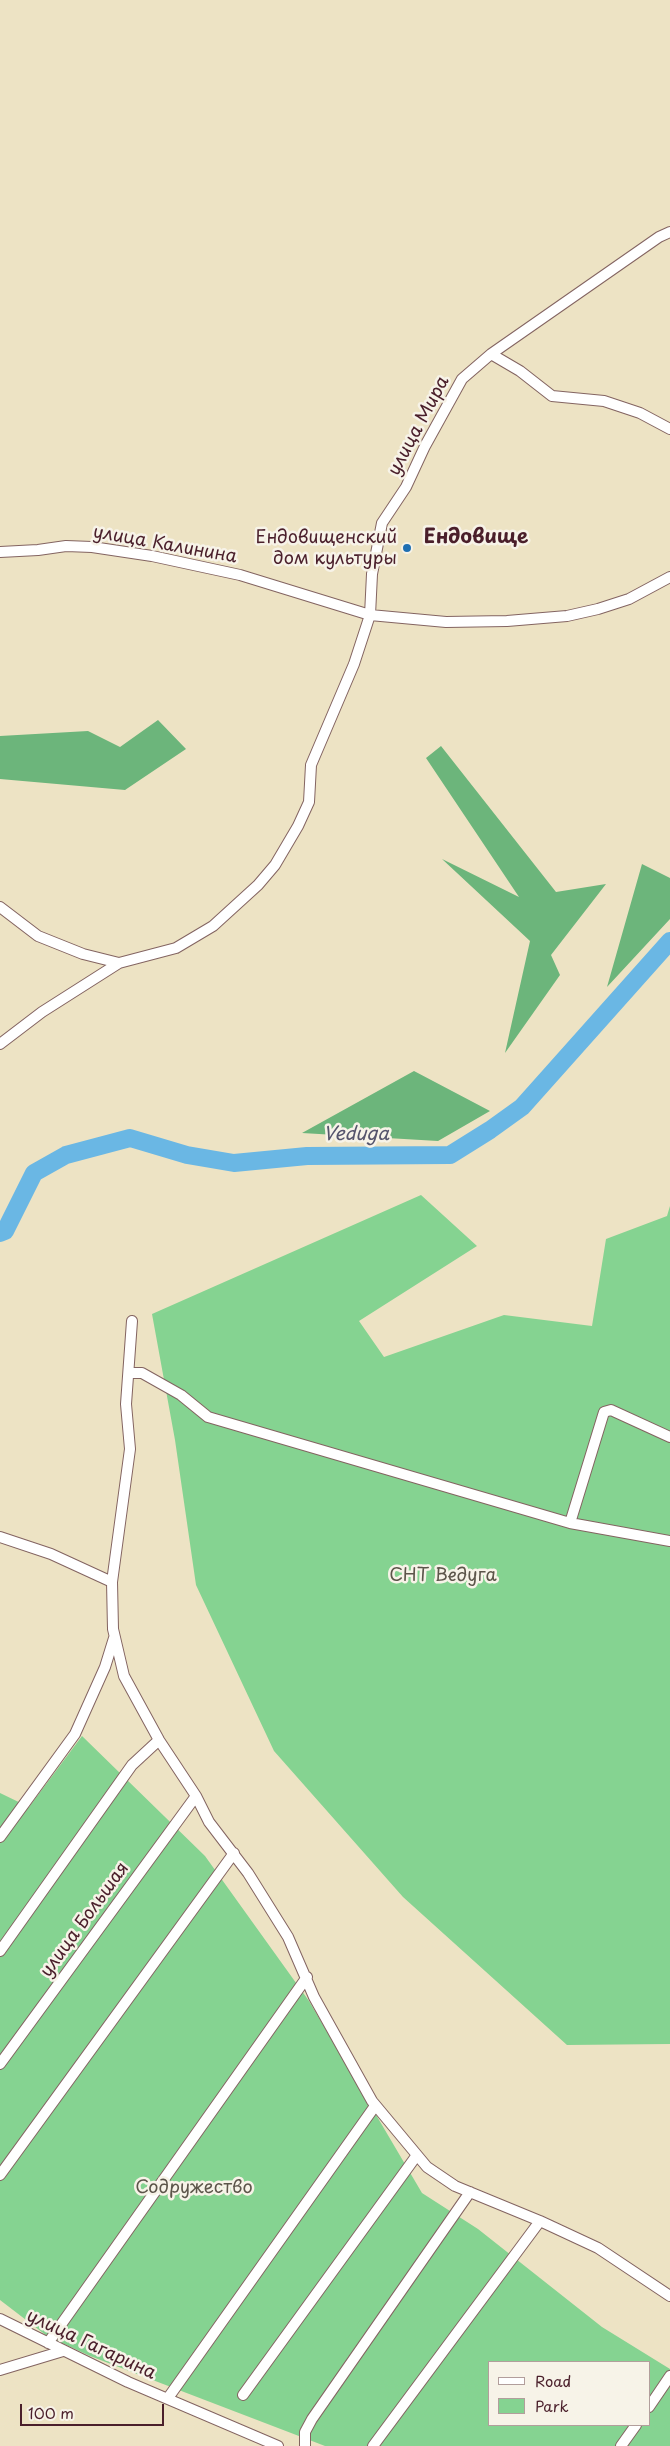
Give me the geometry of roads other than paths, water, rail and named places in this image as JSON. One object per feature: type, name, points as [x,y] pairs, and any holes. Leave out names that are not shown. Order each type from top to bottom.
[{"type":"street","name":"улица Мира","points":[[119,963],[176,948],[213,926],[258,885],[275,865],[298,826],[309,802],[311,765],[354,664],[370,615],[372,574],[382,523],[406,487],[425,446],[462,379],[491,354],[659,237],[670,232]]},
{"type":"street","points":[[491,354],[520,371],[552,396],[604,401],[640,413],[670,429]]},
{"type":"street","name":"улица Калинина","points":[[0,552],[66,546],[92,547],[152,556],[240,575],[370,615],[446,622],[507,621],[567,616],[598,610],[629,599],[670,577]]},
{"type":"street","points":[[0,907],[38,936],[83,954],[119,963]]},
{"type":"street","points":[[0,1044],[42,1012],[119,963]]},
{"type":"street","points":[[132,1321],[130,1373],[126,1404],[130,1449],[112,1582],[115,1637],[124,1676],[159,1740],[196,1796],[210,1822],[234,1853],[288,1937],[307,1977],[314,1997],[376,2106],[417,2155],[437,2175],[470,2192],[598,2248],[670,2296]]},
{"type":"street","points":[[130,1373],[142,1373],[181,1394],[208,1417],[570,1523],[670,1541]]},
{"type":"street","points":[[570,1523],[604,1412],[612,1410],[670,1437]]},
{"type":"street","points":[[0,1537],[51,1554],[112,1582]]},
{"type":"street","points":[[0,1837],[75,1734],[105,1667],[115,1637]]},
{"type":"street","points":[[0,1952],[132,1765],[159,1740]]},
{"type":"street","name":"улица Большая","points":[[0,2064],[196,1796]]},
{"type":"street","points":[[0,2175],[234,1853]]},
{"type":"street","points":[[48,2343],[307,1977]]},
{"type":"street","points":[[168,2398],[376,2106]]},
{"type":"street","points":[[243,2395],[417,2155]]},
{"type":"street","points":[[305,2446],[305,2432],[312,2419],[470,2192]]},
{"type":"street","points":[[373,2446],[540,2221]]},
{"type":"street","name":"улица Гагарина","points":[[0,2319],[63,2351],[278,2446]]},
{"type":"street","points":[[0,2370],[63,2351]]},
{"type":"street","points":[[650,2405],[670,2376]]},
{"type":"street","points":[[621,2446],[635,2426]]},
{"type":"waterway","name":"Veduga","points":[[0,1233],[5,1231],[34,1173],[66,1155],[130,1138],[187,1155],[234,1163],[307,1156],[450,1155],[522,1107],[670,941]]},
{"type":"place","name":"Ендовищенский дом культуры","points":[[407,548]]},
{"type":"district","name":"Ендовище","points":[[476,537]]},
{"type":"park label","name":"СНТ Ведуга","points":[[443,1576]]},
{"type":"park label","name":"Содружество","points":[[194,2188]]}]
